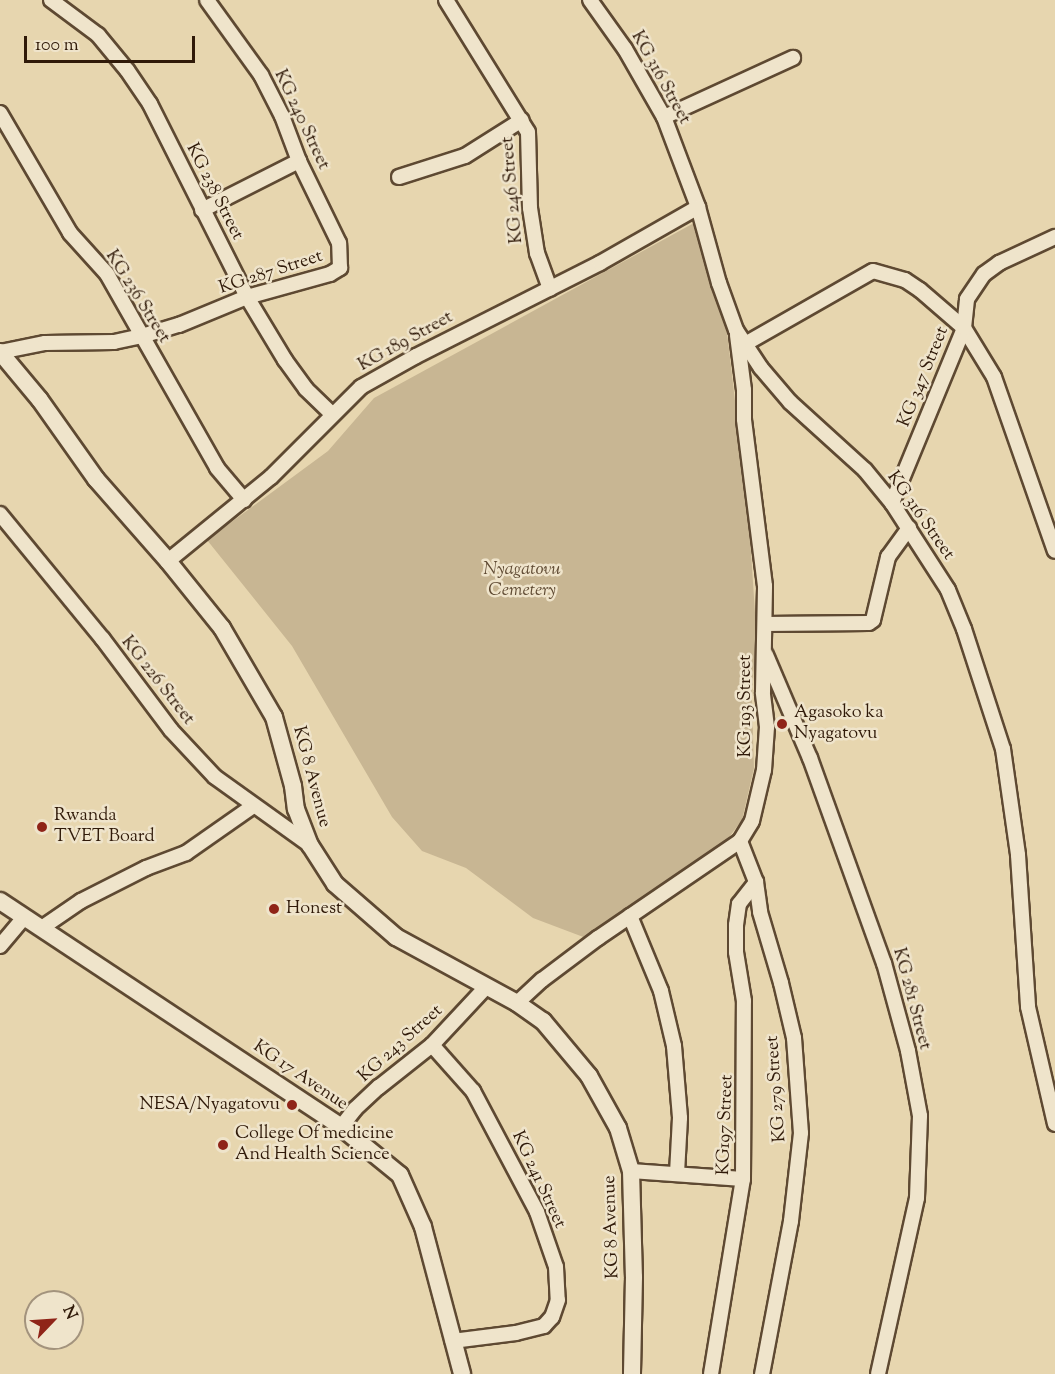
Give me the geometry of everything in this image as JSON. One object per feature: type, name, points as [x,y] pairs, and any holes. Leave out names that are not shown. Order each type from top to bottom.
[{"type":"street","name":"KG 238 Street","points":[[51,0],[98,35],[127,70],[150,104],[247,297],[285,360],[306,388],[332,414]]},
{"type":"street","name":"KG 240 Street","points":[[207,0],[261,75],[282,116],[299,161],[318,198]]},
{"type":"street","name":"KG 246 Street","points":[[446,0],[522,120],[530,143],[530,208],[537,253],[550,289]]},
{"type":"street","name":"KG 316 Street","points":[[590,0],[625,49],[664,117],[698,207],[719,284],[736,330],[761,368],[790,402],[865,470],[892,503],[948,591],[964,629],[1003,748],[1018,855],[1028,1007],[1055,1124]]},
{"type":"street","points":[[664,117],[793,58]]},
{"type":"street","name":"KG 236 Street","points":[[0,113],[70,233],[107,274],[171,392],[217,468],[244,500]]},
{"type":"street","points":[[399,177],[465,156],[522,120]]},
{"type":"street","points":[[202,210],[299,161]]},
{"type":"street","name":"KG 287 Street","points":[[0,352],[45,343],[114,342],[142,336],[179,325],[247,297],[330,274],[340,268],[339,243],[318,198]]},
{"type":"street","name":"KG 189 Street","points":[[168,561],[271,477],[361,387],[550,289],[698,207]]},
{"type":"street","name":"KG 347 Street","points":[[892,503],[964,328],[967,298],[984,274],[999,263],[1055,237]]},
{"type":"street","points":[[745,344],[873,271],[905,280],[964,328],[994,377],[1055,551]]},
{"type":"street","name":"KG 193 Street","points":[[518,1003],[542,980],[630,916],[740,841],[752,821],[764,770],[767,727],[763,692],[765,586],[744,419],[744,390],[736,330]]},
{"type":"street","name":"KG 8 Avenue","points":[[0,352],[40,400],[96,479],[168,561],[222,628],[274,717],[293,786],[296,809],[310,845],[335,884],[396,937],[518,1003],[543,1021],[589,1076],[618,1128],[631,1171],[634,1277],[632,1374]]},
{"type":"street","name":"KG 226 Street","points":[[0,514],[102,638],[171,730],[215,777],[310,845]]},
{"type":"street","points":[[765,624],[869,623],[873,620],[888,557],[909,528]]},
{"type":"street","name":"KG 281 Street","points":[[764,651],[810,758],[884,963],[908,1052],[920,1116],[917,1198],[878,1374]]},
{"type":"street","points":[[43,927],[81,901],[146,868],[186,853],[253,806]]},
{"type":"street","name":"KG 279 Street","points":[[740,841],[756,882],[760,912],[781,982],[794,1038],[801,1133],[791,1221],[762,1374]]},
{"type":"street","name":"KG197 Street","points":[[711,1374],[743,1179],[744,1001],[735,952],[735,925],[739,904],[756,882]]},
{"type":"street","name":"KG 17 Avenue","points":[[0,900],[341,1127],[400,1175],[411,1194],[423,1227],[462,1374]]},
{"type":"street","points":[[630,916],[661,991],[674,1046],[680,1118],[677,1173]]},
{"type":"street","points":[[0,946],[24,917]]},
{"type":"street","name":"KG 243 Street","points":[[341,1127],[355,1109],[379,1087],[432,1045],[486,987]]},
{"type":"street","name":"KG 241 Street","points":[[432,1045],[473,1091],[537,1212],[556,1267],[558,1300],[552,1317],[543,1326],[516,1333],[453,1341]]},
{"type":"street","points":[[631,1171],[743,1179]]},
{"type":"green space","name":"Nyagatovu Cemetery","points":[[694,223],[727,332],[749,521],[756,628],[752,700],[754,768],[742,820],[727,840],[586,938],[533,918],[466,868],[422,851],[392,817],[292,646],[207,540],[328,451],[374,398]]},
{"type":"place","name":"Agasoko ka Nyagatovu","points":[[782,724]]},
{"type":"place","name":"Rwanda TVET Board","points":[[42,827]]},
{"type":"place","name":"Honest","points":[[274,909]]},
{"type":"place","name":"NESA/Nyagatovu","points":[[292,1105]]},
{"type":"place","name":"College Of medicine And Health Science","points":[[223,1145]]}]
